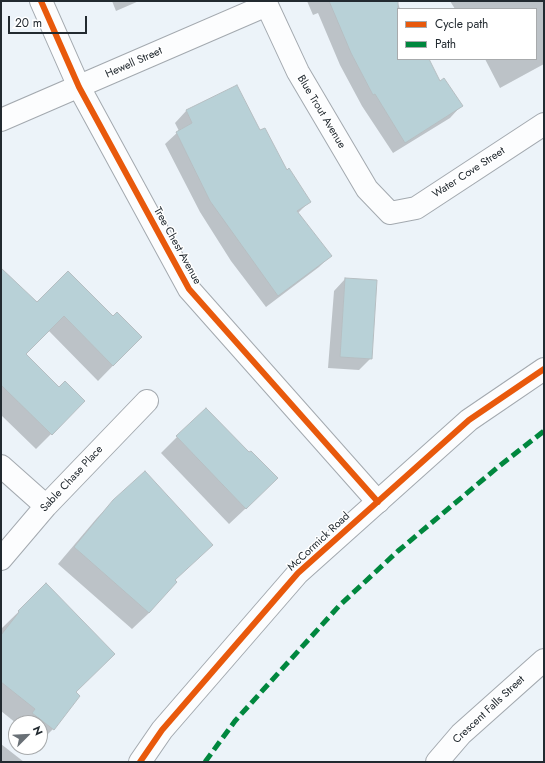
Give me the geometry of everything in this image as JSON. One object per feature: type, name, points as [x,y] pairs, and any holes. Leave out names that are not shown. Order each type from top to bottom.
[{"type":"street","name":"Tree Chest Avenue","points":[[41,1],[79,87],[189,289],[378,502]]},
{"type":"street","name":"Hewell Street","points":[[1,120],[79,87],[266,3]]},
{"type":"street","name":"Blue Trout Avenue","points":[[266,3],[298,72],[366,189],[390,213]]},
{"type":"street","name":"Water Cove Street","points":[[390,213],[416,208],[544,124]]},
{"type":"street","name":"McCormick Road","points":[[140,762],[162,730],[298,573],[469,420],[544,369]]},
{"type":"street","name":"Sable Chase Place","points":[[1,559],[46,506],[147,401]]},
{"type":"street","points":[[1,466],[46,506]]},
{"type":"street","name":"Crescent Falls Street","points":[[437,762],[461,734],[544,660]]},
{"type":"building","points":[[329,1],[398,1],[397,60],[430,60],[440,81],[444,78],[463,106],[405,143],[375,94],[373,95],[351,53]]},
{"type":"building","points":[[237,85],[260,130],[265,128],[287,170],[289,168],[311,202],[297,211],[332,256],[278,296],[210,201],[176,132],[192,123],[186,110]]},
{"type":"building","points":[[1,268],[37,302],[68,271],[113,316],[117,312],[142,337],[113,366],[64,316],[26,354],[59,387],[65,381],[85,401],[52,435],[1,385]]},
{"type":"building","points":[[345,278],[377,280],[372,359],[340,357]]},
{"type":"building","points":[[206,408],[249,452],[251,451],[278,478],[246,509],[176,436]]},
{"type":"building","points":[[145,471],[213,545],[175,580],[177,582],[149,613],[74,547],[113,500]]},
{"type":"building","points":[[46,583],[115,654],[76,692],[80,696],[54,730],[48,725],[48,715],[35,715],[32,713],[35,709],[1,682],[1,635],[19,612],[18,611]]},
{"type":"marked path","points":[[205,762],[235,721],[339,606],[398,551],[498,467],[544,431]]},
{"type":"cycle path","points":[[41,1],[79,87],[189,289],[378,502]]},
{"type":"cycle path","points":[[140,762],[162,730],[298,573],[469,420],[544,369]]}]
